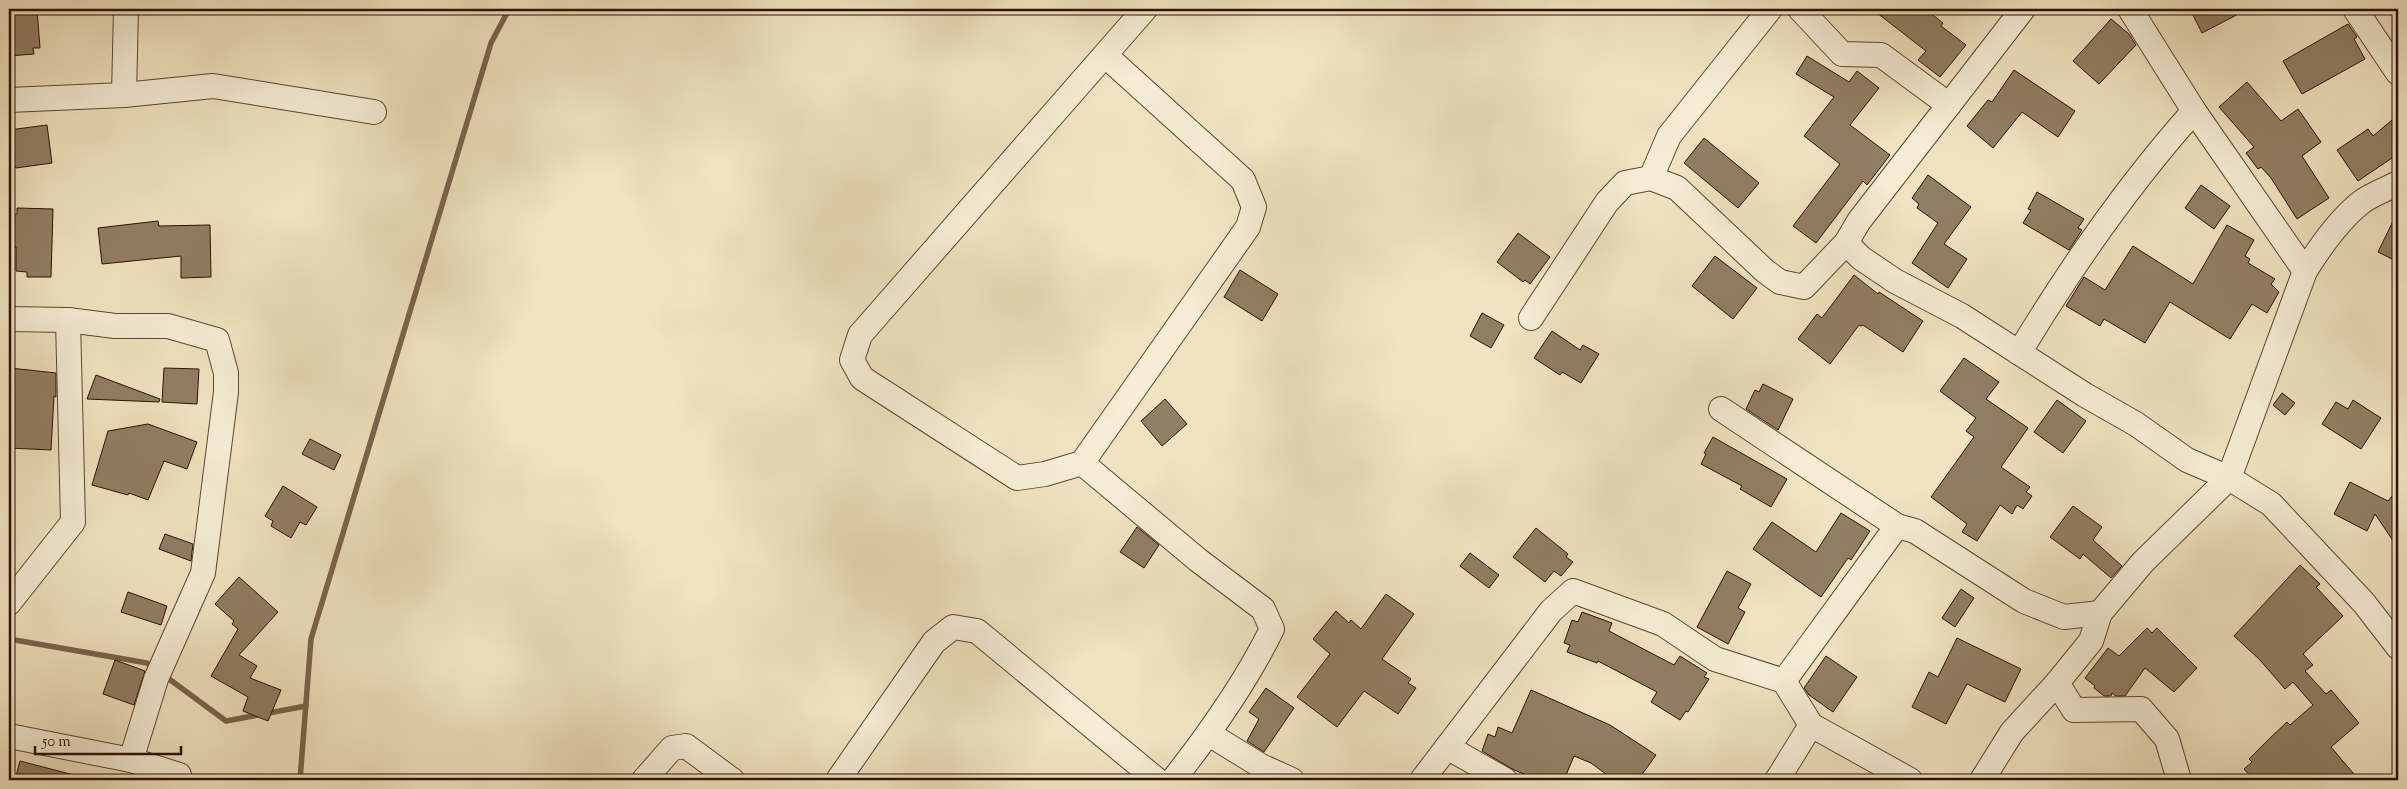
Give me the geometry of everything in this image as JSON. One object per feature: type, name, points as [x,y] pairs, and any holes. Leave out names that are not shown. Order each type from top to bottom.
[{"type":"street","points":[[124,95],[126,9]]},
{"type":"street","points":[[1106,56],[1243,180],[1254,207],[1248,227],[1082,463],[1045,474],[1017,478],[862,378],[852,360],[860,335],[1106,56],[1145,9]]},
{"type":"street","points":[[1651,178],[1669,136],[1770,9]]},
{"type":"street","points":[[1800,9],[1842,54],[1881,55],[1949,105]]},
{"type":"street","points":[[1531,318],[1607,202],[1625,183],[1651,178],[1677,188],[1765,271],[1780,282],[1804,287],[1846,243],[1859,221],[2023,9]]},
{"type":"street","points":[[2130,9],[2194,111],[2305,271]]},
{"type":"street","points":[[2355,9],[2398,72]]},
{"type":"street","points":[[9,100],[124,95],[213,86],[374,112]]},
{"type":"street","points":[[2019,353],[2042,314],[2099,229],[2154,156],[2194,111]]},
{"type":"street","points":[[1982,780],[2012,732],[2057,684],[2091,641],[2100,613],[2143,562],[2229,478],[2305,271],[2315,254],[2344,219],[2363,201],[2398,183]]},
{"type":"street","points":[[1846,243],[1861,258],[1895,280],[1962,316],[2085,395],[2136,424],[2187,460],[2229,478],[2271,504],[2364,603],[2398,647]]},
{"type":"street","points":[[9,319],[68,320],[114,326],[168,326],[217,340],[226,373],[226,392],[203,574],[156,679],[131,760]]},
{"type":"street","points":[[9,604],[73,522],[68,320]]},
{"type":"street","points":[[1721,408],[1897,526],[1915,531],[2024,601],[2064,617],[2100,613]]},
{"type":"street","points":[[1082,463],[1198,560],[1263,610],[1272,629],[1258,657],[1210,734],[1173,780]]},
{"type":"street","points":[[1784,681],[1897,526]]},
{"type":"street","points":[[1422,780],[1551,611],[1573,591],[1664,624],[1715,659],[1784,681],[1811,725],[1910,780]]},
{"type":"street","points":[[838,780],[934,642],[953,627],[977,631],[1157,780]]},
{"type":"street","points":[[2057,684],[2074,710],[2141,709],[2167,738],[2179,780]]},
{"type":"street","points":[[1777,780],[1811,725]]},
{"type":"street","points":[[1210,734],[1261,766],[1292,780]]},
{"type":"street","points":[[10,739],[131,760],[179,775],[180,780]]},
{"type":"street","points":[[644,780],[672,748],[686,746],[732,780]]},
{"type":"street","points":[[1447,747],[1505,780]]},
{"type":"building","points":[[37,9],[40,48],[33,48],[34,54],[9,56],[9,11]]},
{"type":"building","points":[[1872,9],[1925,9],[1943,23],[1941,26],[1966,45],[1940,77],[1918,60],[1926,51]]},
{"type":"building","points":[[2190,9],[2248,9],[2202,33]]},
{"type":"building","points":[[2111,19],[2129,34],[2136,45],[2099,84],[2073,61]]},
{"type":"building","points":[[2348,24],[2357,37],[2354,39],[2365,59],[2302,94],[2283,61]]},
{"type":"building","points":[[1807,56],[1849,82],[1857,71],[1879,88],[1850,125],[1890,155],[1867,185],[1863,181],[1816,243],[1793,226],[1840,164],[1804,136],[1834,97],[1796,74]]},
{"type":"building","points":[[2014,70],[2075,111],[2058,137],[2022,112],[1993,148],[1967,126],[1988,100],[1992,102]]},
{"type":"building","points":[[2247,82],[2281,121],[2298,109],[2321,142],[2302,156],[2329,198],[2297,219],[2271,178],[2261,167],[2258,169],[2246,153],[2254,147],[2219,107]]},
{"type":"building","points":[[2398,115],[2398,154],[2358,181],[2337,150],[2368,129],[2373,136]]},
{"type":"building","points":[[47,125],[52,163],[16,168],[15,166],[9,167],[9,130]]},
{"type":"building","points":[[1704,138],[1759,183],[1738,208],[1684,163]]},
{"type":"building","points":[[1928,175],[1971,207],[1944,244],[1967,259],[1948,288],[1912,263],[1938,223],[1917,208],[1919,204],[1912,198]]},
{"type":"building","points":[[2201,185],[2230,206],[2214,229],[2185,208]]},
{"type":"building","points":[[2037,192],[2084,219],[2078,228],[2082,230],[2069,250],[2023,223],[2031,210],[2028,209]]},
{"type":"building","points":[[17,208],[53,209],[51,277],[27,277],[27,272],[16,271],[16,247],[9,248],[9,215],[17,214]]},
{"type":"building","points":[[2398,211],[2398,262],[2378,252]]},
{"type":"building","points":[[158,221],[159,226],[210,225],[211,277],[181,278],[181,256],[102,264],[98,228]]},
{"type":"building","points":[[2227,225],[2254,240],[2245,256],[2250,259],[2248,263],[2275,279],[2271,284],[2279,292],[2267,313],[2252,304],[2230,339],[2170,302],[2145,343],[2104,319],[2100,326],[2066,306],[2084,277],[2105,290],[2133,246],[2193,284]]},
{"type":"building","points":[[1518,233],[1550,257],[1530,284],[1525,280],[1523,282],[1497,262]]},
{"type":"building","points":[[1715,256],[1757,288],[1733,319],[1692,286]]},
{"type":"building","points":[[1240,270],[1278,294],[1262,321],[1224,297]]},
{"type":"building","points":[[1854,275],[1878,294],[1879,292],[1923,321],[1903,352],[1863,325],[1859,325],[1830,364],[1798,339],[1817,314],[1822,318]]},
{"type":"building","points":[[1482,313],[1504,325],[1491,348],[1470,336]]},
{"type":"building","points":[[1552,331],[1580,350],[1583,345],[1599,354],[1581,383],[1562,372],[1560,375],[1534,358]]},
{"type":"building","points":[[1964,358],[1999,382],[1986,399],[2028,428],[2001,467],[2030,487],[2026,492],[2032,496],[2023,509],[2017,505],[2012,514],[2000,505],[1977,541],[1962,532],[1967,524],[1931,497],[1974,437],[1966,431],[1976,418],[1940,391]]},
{"type":"building","points":[[10,368],[56,373],[56,397],[54,396],[51,450],[9,448]]},
{"type":"building","points":[[164,368],[199,369],[197,404],[162,402]]},
{"type":"building","points":[[96,375],[160,399],[159,402],[87,399]]},
{"type":"building","points":[[1763,384],[1793,399],[1778,430],[1746,409],[1755,390],[1759,392]]},
{"type":"building","points":[[2282,393],[2295,403],[2285,415],[2273,405]]},
{"type":"building","points":[[1165,399],[1187,424],[1162,446],[1141,421]]},
{"type":"building","points":[[2057,400],[2086,421],[2063,453],[2034,432]]},
{"type":"building","points":[[2353,400],[2381,418],[2361,449],[2322,424],[2336,402],[2348,409]]},
{"type":"building","points":[[148,424],[197,442],[187,469],[164,461],[148,500],[129,493],[128,495],[92,485],[108,431]]},
{"type":"building","points":[[1713,437],[1787,479],[1771,507],[1740,489],[1742,486],[1701,464],[1706,454],[1704,453]]},
{"type":"building","points":[[310,439],[341,455],[334,470],[302,454]]},
{"type":"building","points":[[2350,482],[2388,501],[2398,489],[2398,548],[2375,514],[2367,531],[2334,514]]},
{"type":"building","points":[[283,486],[317,507],[306,525],[300,522],[291,538],[271,526],[273,521],[265,516]]},
{"type":"building","points":[[2073,506],[2102,527],[2093,540],[2122,566],[2111,578],[2083,554],[2080,559],[2050,537]]},
{"type":"building","points":[[1841,513],[1870,531],[1851,560],[1848,558],[1821,597],[1753,549],[1772,522],[1816,552]]},
{"type":"building","points":[[1137,527],[1159,545],[1144,568],[1120,552]]},
{"type":"building","points":[[1536,528],[1568,554],[1566,557],[1573,562],[1561,576],[1554,571],[1545,582],[1513,557]]},
{"type":"building","points":[[165,534],[193,544],[191,561],[159,549]]},
{"type":"building","points":[[1470,553],[1499,575],[1489,588],[1460,566]]},
{"type":"building","points":[[2300,565],[2320,584],[2316,587],[2343,616],[2303,654],[2313,665],[2305,671],[2326,694],[2331,690],[2359,723],[2331,747],[2359,780],[2254,780],[2244,769],[2252,762],[2249,759],[2287,722],[2290,725],[2313,705],[2293,682],[2285,689],[2259,659],[2234,636]]},
{"type":"building","points":[[1727,571],[1751,584],[1738,608],[1745,612],[1728,644],[1697,627]]},
{"type":"building","points":[[239,577],[278,612],[239,655],[257,666],[250,678],[281,690],[268,721],[243,711],[248,697],[211,676],[238,629],[232,624],[234,621],[215,604]]},
{"type":"building","points":[[1961,589],[1974,598],[1955,627],[1942,618]]},
{"type":"building","points":[[128,592],[167,606],[161,625],[121,612]]},
{"type":"building","points":[[1386,594],[1414,614],[1382,659],[1411,679],[1408,683],[1416,688],[1398,714],[1364,691],[1337,727],[1297,697],[1330,654],[1313,639],[1336,611],[1349,623],[1351,620],[1361,629]]},
{"type":"building","points":[[1582,612],[1612,623],[1609,631],[1674,665],[1680,656],[1707,673],[1704,677],[1709,679],[1688,712],[1686,711],[1680,720],[1651,702],[1657,692],[1598,661],[1597,663],[1567,652],[1570,645],[1564,643],[1572,620],[1578,622]]},
{"type":"building","points":[[2147,628],[2152,633],[2157,628],[2197,668],[2174,692],[2145,668],[2125,696],[2116,696],[2112,693],[2111,696],[2104,696],[2085,678],[2108,648],[2119,656]]},
{"type":"building","points":[[1957,638],[2021,669],[2005,702],[1967,684],[1946,724],[1912,707],[1929,672],[1938,677]]},
{"type":"building","points":[[1826,656],[1857,677],[1833,712],[1809,695],[1804,688]]},
{"type":"building","points":[[115,660],[145,671],[134,705],[103,694]]},
{"type":"building","points":[[1266,688],[1294,708],[1264,752],[1247,741],[1259,719],[1249,712]]},
{"type":"building","points":[[1531,690],[1610,725],[1656,755],[1638,780],[1614,780],[1591,763],[1574,756],[1564,780],[1527,780],[1529,776],[1514,770],[1482,751],[1488,734],[1495,737],[1498,727],[1512,733]]},
{"type":"building","points":[[20,761],[74,775],[73,780],[15,780]]},
{"type":"waterway","points":[[300,780],[311,639],[491,43],[509,9]]},
{"type":"waterway","points":[[9,639],[147,663],[155,669]]},
{"type":"waterway","points":[[165,676],[226,721],[306,706]]}]
